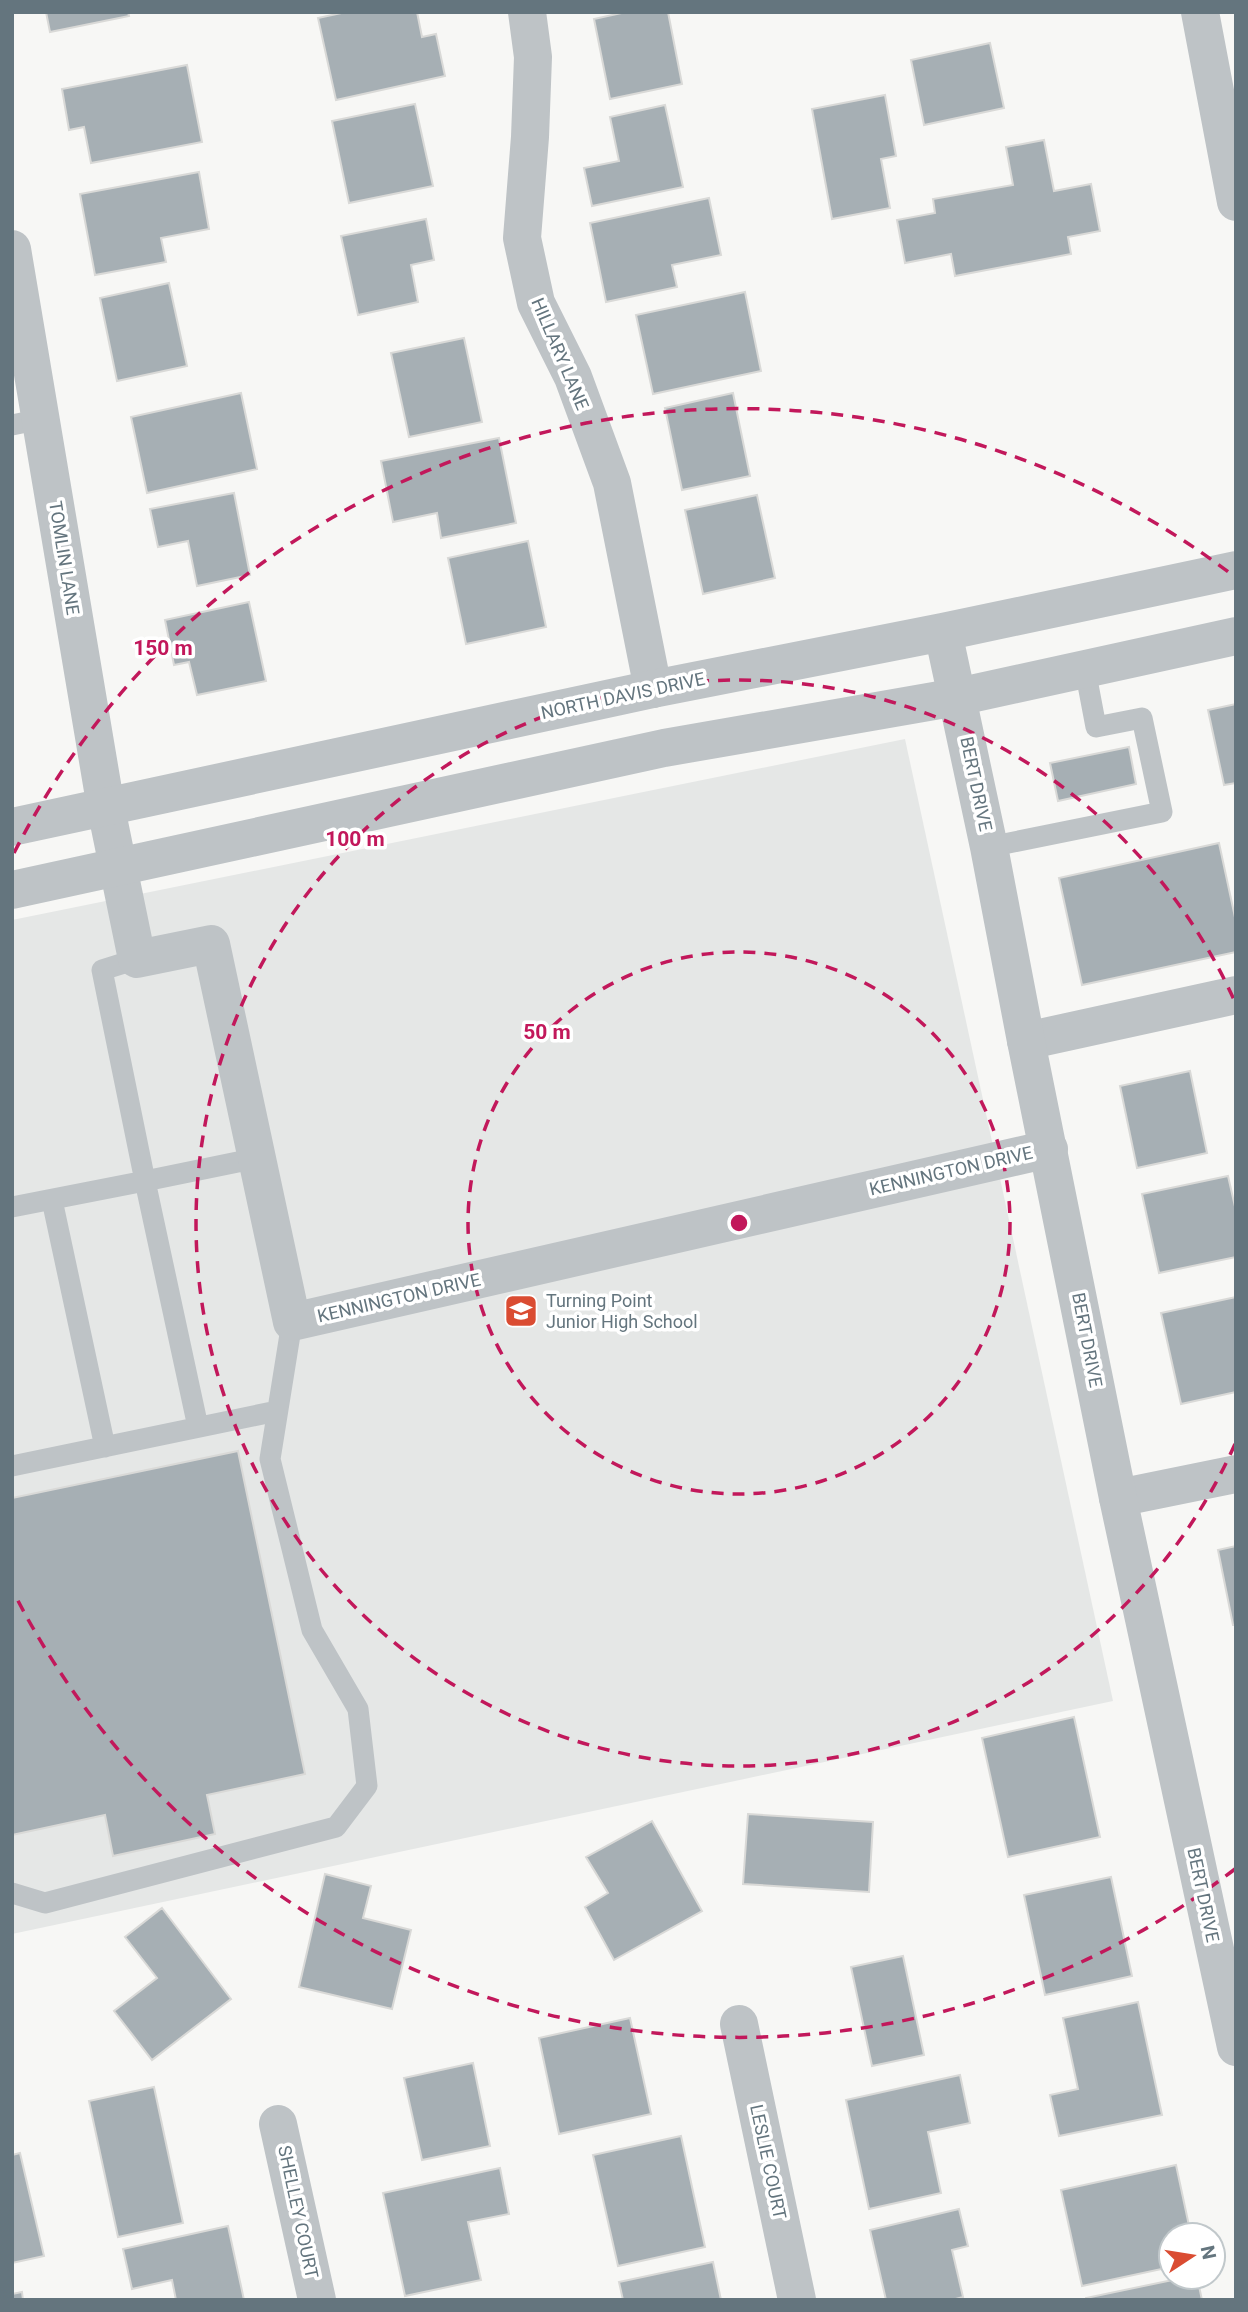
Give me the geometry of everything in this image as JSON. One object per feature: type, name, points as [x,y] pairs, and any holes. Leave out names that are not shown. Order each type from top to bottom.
[{"type":"street","name":"HILLARY LANE","points":[[527,12],[533,57],[522,238],[536,303],[573,377],[612,483],[653,689]]},
{"type":"street","points":[[1200,12],[1236,202]]},
{"type":"street","name":"TOMLIN LANE","points":[[12,249],[27,422],[118,866]]},
{"type":"street","name":"NORTH DAVIS DRIVE","points":[[12,827],[653,689],[943,632],[1236,570]]},
{"type":"street","name":"BERT DRIVE","points":[[943,632],[989,847],[1118,1498],[1236,2047]]},
{"type":"street","points":[[12,890],[664,748],[957,696],[1236,636]]},
{"type":"street","points":[[118,866],[137,959],[211,944],[292,1322]]},
{"type":"street","points":[[1026,1041],[1236,995]]},
{"type":"street","name":"KENNINGTON DRIVE","points":[[292,1322],[1049,1149]]},
{"type":"street","points":[[1118,1498],[1236,1474]]},
{"type":"street","name":"LESLIE COURT","points":[[739,2024],[797,2300]]},
{"type":"street","name":"SHELLEY COURT","points":[[278,2124],[317,2300]]},
{"type":"lane","points":[[989,847],[1162,812],[1142,718],[1096,727],[1086,669]]},
{"type":"lane","points":[[137,959],[102,970],[198,1427]]},
{"type":"lane","points":[[12,1208],[257,1158]]},
{"type":"lane","points":[[52,1200],[105,1447]]},
{"type":"lane","points":[[12,1893],[45,1903],[336,1827],[367,1786],[358,1709],[312,1630],[270,1458],[292,1322]]},
{"type":"lane","points":[[12,1466],[277,1411]]},
{"type":"shaded area","name":"Turning Point Junior High School","points":[[905,739],[1113,1701],[12,1934],[12,920]]},
{"type":"building","points":[[46,12],[128,12],[129,16],[50,32]]},
{"type":"building","points":[[346,12],[417,12],[422,37],[436,34],[445,76],[336,100],[318,18]]},
{"type":"building","points":[[626,12],[668,12],[682,84],[610,99],[594,19]]},
{"type":"building","points":[[990,43],[1004,108],[924,125],[911,60]]},
{"type":"building","points":[[187,65],[202,142],[91,163],[84,127],[69,130],[62,89]]},
{"type":"building","points":[[885,95],[896,156],[881,159],[890,208],[832,219],[812,109]]},
{"type":"building","points":[[415,104],[433,186],[349,203],[332,121]]},
{"type":"building","points":[[665,105],[683,187],[592,206],[584,168],[619,161],[610,117]]},
{"type":"building","points":[[1044,140],[1054,191],[1091,184],[1100,231],[1068,237],[1071,254],[955,276],[951,254],[905,263],[897,220],[935,213],[933,199],[1013,185],[1006,147]]},
{"type":"building","points":[[199,172],[209,229],[161,238],[166,262],[95,275],[80,194]]},
{"type":"building","points":[[709,198],[721,255],[672,265],[677,287],[606,302],[590,223]]},
{"type":"building","points":[[426,219],[434,260],[411,265],[418,302],[358,315],[341,236]]},
{"type":"building","points":[[169,283],[187,366],[117,381],[100,298]]},
{"type":"building","points":[[745,292],[761,371],[653,394],[636,315]]},
{"type":"building","points":[[464,338],[482,422],[409,437],[391,353]]},
{"type":"building","points":[[241,393],[257,469],[147,493],[131,417]]},
{"type":"building","points":[[733,393],[750,476],[682,490],[665,408]]},
{"type":"building","points":[[499,438],[516,523],[441,538],[437,513],[393,522],[381,461]]},
{"type":"building","points":[[234,493],[250,575],[197,586],[188,541],[158,547],[150,509]]},
{"type":"building","points":[[757,495],[775,578],[703,594],[685,510]]},
{"type":"building","points":[[528,541],[546,627],[466,644],[448,558]]},
{"type":"building","points":[[249,602],[266,681],[197,695],[189,662],[174,665],[165,620]]},
{"type":"building","points":[[1236,704],[1236,783],[1224,785],[1208,710]]},
{"type":"building","points":[[1129,747],[1136,784],[1058,801],[1050,763]]},
{"type":"building","points":[[1219,843],[1236,922],[1236,952],[1082,985],[1059,878]]},
{"type":"building","points":[[1190,1071],[1207,1153],[1137,1168],[1120,1086]]},
{"type":"building","points":[[1228,1176],[1236,1211],[1236,1257],[1159,1273],[1142,1194]]},
{"type":"building","points":[[1236,1297],[1236,1392],[1181,1404],[1161,1313]]},
{"type":"building","points":[[238,1451],[305,1774],[207,1795],[215,1834],[113,1856],[105,1815],[12,1835],[12,1498]]},
{"type":"building","points":[[1236,1546],[1236,1625],[1233,1625],[1218,1550]]},
{"type":"building","points":[[1074,1717],[1100,1837],[1008,1857],[982,1738]]},
{"type":"building","points":[[748,1814],[873,1822],[869,1892],[743,1884]]},
{"type":"building","points":[[652,1821],[702,1911],[614,1960],[585,1907],[608,1893],[586,1857]]},
{"type":"building","points":[[325,1874],[371,1886],[363,1918],[411,1930],[392,2009],[299,1987]]},
{"type":"building","points":[[1111,1877],[1132,1976],[1045,1995],[1024,1895]]},
{"type":"building","points":[[162,1908],[231,1999],[152,2060],[114,2011],[157,1978],[125,1937]]},
{"type":"building","points":[[903,1956],[924,2055],[872,2066],[851,1967]]},
{"type":"building","points":[[1138,2002],[1162,2115],[1059,2136],[1050,2095],[1078,2089],[1063,2018]]},
{"type":"building","points":[[630,2018],[651,2114],[559,2134],[539,2038]]},
{"type":"building","points":[[473,2063],[490,2146],[422,2160],[404,2078]]},
{"type":"building","points":[[960,2075],[970,2123],[928,2132],[941,2193],[869,2209],[846,2100]]},
{"type":"building","points":[[154,2087],[183,2223],[118,2237],[89,2101]]},
{"type":"building","points":[[681,2136],[705,2247],[618,2266],[593,2155]]},
{"type":"building","points":[[20,2153],[44,2256],[12,2263],[12,2155]]},
{"type":"building","points":[[1176,2165],[1188,2221],[1157,2221],[1157,2270],[1082,2286],[1061,2190]]},
{"type":"building","points":[[500,2168],[509,2214],[468,2222],[481,2280],[405,2296],[383,2193]]},
{"type":"building","points":[[959,2209],[968,2246],[952,2250],[963,2297],[952,2300],[886,2300],[870,2230]]},
{"type":"building","points":[[228,2226],[244,2300],[176,2300],[172,2280],[132,2289],[123,2249]]},
{"type":"building","points":[[713,2262],[721,2300],[623,2300],[619,2282]]},
{"type":"building","points":[[1157,2283],[1157,2291],[1200,2291],[1202,2300],[1086,2300]]},
{"type":"building","points":[[22,2292],[23,2300],[12,2300],[12,2294]]},
{"type":"place","name":"Turning Point Junior High School","points":[[521,1311]]}]
